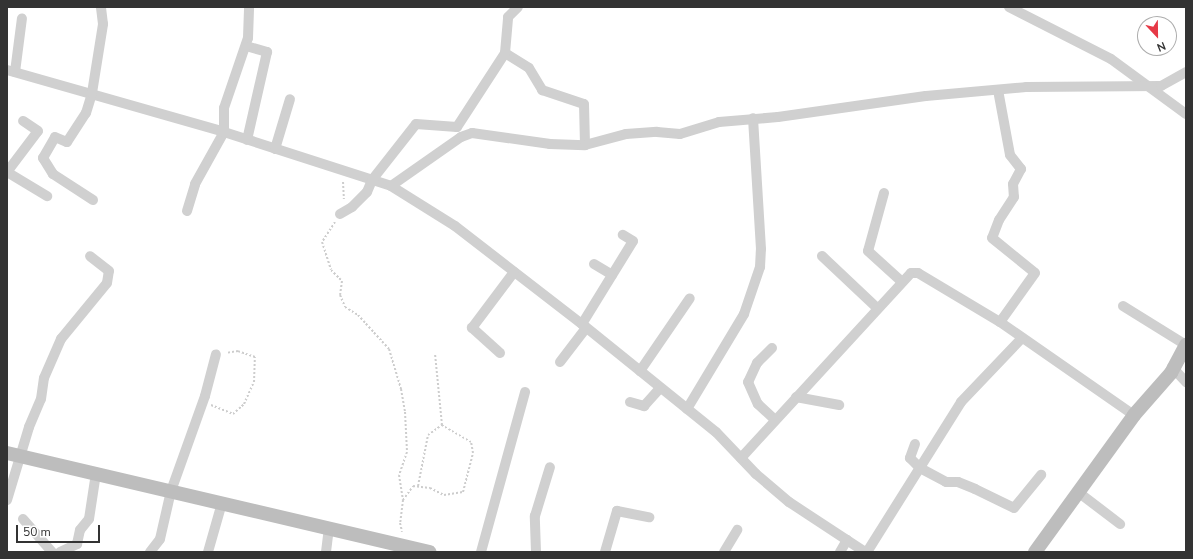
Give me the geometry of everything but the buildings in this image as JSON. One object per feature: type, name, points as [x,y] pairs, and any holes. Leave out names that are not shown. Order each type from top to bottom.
[{"type":"main road","points":[[1034,552],[1134,415],[1171,373],[1172,367],[1186,345]]},
{"type":"main road","points":[[13,454],[430,552]]},
{"type":"street","points":[[93,200],[53,174],[43,158],[54,137],[67,142],[76,131],[86,113],[92,93],[103,24],[101,7]]},
{"type":"street","points":[[187,212],[195,184],[224,132],[224,108],[246,46],[249,7]]},
{"type":"street","points":[[340,214],[359,201],[367,192],[372,180],[416,124],[457,127],[505,53],[508,17],[518,7]]},
{"type":"street","points":[[1009,7],[1097,51],[1148,85],[1186,114]]},
{"type":"street","points":[[22,18],[11,71],[224,132],[391,186],[455,226],[584,326],[716,432],[756,474],[789,502],[866,552],[961,402],[1022,338]]},
{"type":"street","points":[[246,46],[268,52],[247,140]]},
{"type":"street","points":[[505,53],[529,68],[542,90],[584,104],[585,145]]},
{"type":"street","points":[[391,186],[461,137],[472,133],[550,144],[585,145],[626,134],[657,132],[680,134],[719,122],[926,96],[998,90],[1148,85],[1162,86],[1186,72]]},
{"type":"street","points":[[998,90],[1010,154],[1021,169],[1013,184],[1014,198],[999,220],[992,238],[1035,272],[1000,322]]},
{"type":"street","points":[[275,149],[290,99]]},
{"type":"street","points":[[687,409],[744,314],[760,267],[761,249],[754,118]]},
{"type":"street","points":[[23,121],[38,131],[7,172],[47,196]]},
{"type":"street","points":[[884,193],[868,251],[901,281]]},
{"type":"street","points":[[560,362],[584,326],[612,275],[633,241],[624,235]]},
{"type":"street","points":[[7,500],[13,454],[41,399],[44,378],[61,339],[107,283],[109,271],[90,256]]},
{"type":"street","points":[[822,256],[877,308]]},
{"type":"street","points":[[594,264],[612,275]]},
{"type":"street","points":[[500,353],[472,328],[514,272]]},
{"type":"street","points":[[741,458],[901,281],[911,273],[918,273],[1000,322],[1134,415]]},
{"type":"street","points":[[640,371],[690,298]]},
{"type":"street","points":[[1123,306],[1186,345]]},
{"type":"street","points":[[772,348],[757,363],[748,382],[758,404],[775,420]]},
{"type":"street","points":[[150,552],[160,540],[171,491],[203,402],[216,354]]},
{"type":"street","points":[[1172,367],[1186,382]]},
{"type":"street","points":[[630,402],[644,406],[660,388]]},
{"type":"street","points":[[481,552],[525,392]]},
{"type":"street","points":[[796,397],[839,405]]},
{"type":"street","points":[[915,444],[910,458],[920,468],[946,482],[958,482],[1014,508],[1041,475]]},
{"type":"street","points":[[536,552],[535,516],[550,467]]},
{"type":"street","points":[[60,552],[77,544],[80,530],[88,519],[96,473]]},
{"type":"street","points":[[1078,492],[1120,524]]},
{"type":"street","points":[[208,552],[222,503]]},
{"type":"street","points":[[605,552],[617,512],[649,517]]},
{"type":"street","points":[[23,519],[52,552]]},
{"type":"street","points":[[326,552],[329,528]]},
{"type":"street","points":[[724,552],[737,530]]},
{"type":"street","points":[[840,552],[847,540]]},
{"type":"path","points":[[342,170],[344,199],[340,214],[322,242],[323,250],[331,270],[342,281],[340,295],[345,307],[358,315],[383,341],[389,349],[397,370],[406,412],[407,452],[399,475],[403,500],[400,523],[402,545]]},
{"type":"path","points":[[203,402],[233,414],[244,404],[254,382],[255,358],[238,351],[216,354]]},
{"type":"path","points":[[435,353],[442,425]]},
{"type":"path","points":[[403,500],[413,486],[430,488],[444,495],[463,492],[473,454],[471,442],[442,425]]},
{"type":"path","points":[[418,486],[428,435],[442,425]]}]
